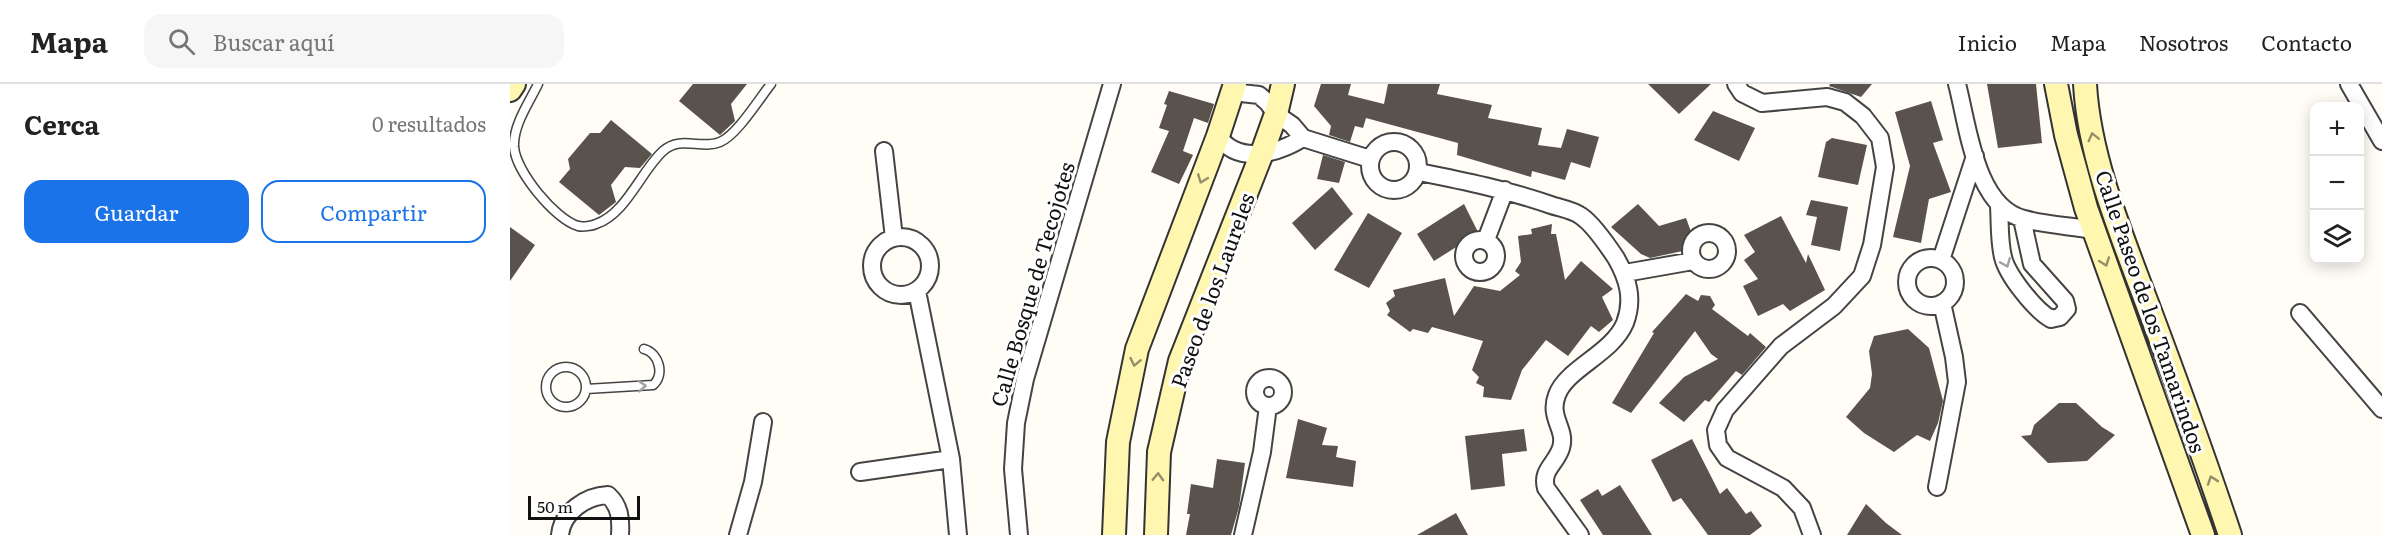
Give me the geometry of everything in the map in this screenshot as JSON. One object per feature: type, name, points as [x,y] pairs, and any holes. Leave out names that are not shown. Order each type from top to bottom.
[{"type":"street","name":"Calle Bosque de Tecojotes","points":[[1019,535],[1013,469],[1016,423],[1025,379],[1112,84]]},
{"type":"street","name":"Paseo de los Laureles","points":[[1156,535],[1159,452],[1180,361],[1262,153],[1276,114],[1283,84]]},
{"type":"street","points":[[1736,84],[1742,93],[1762,103],[1827,97],[1845,102],[1863,116],[1880,138],[1886,167],[1874,234],[1862,276],[1834,306],[1781,346],[1725,410],[1716,430],[1718,445],[1727,458],[1783,488],[1802,507],[1812,535]]},
{"type":"street","points":[[1957,84],[1975,156],[1985,185],[1999,206],[2022,219],[2093,230]]},
{"type":"street","name":"Calle Paseo de los Tamarindos","points":[[2056,84],[2066,135],[2093,230],[2203,535]]},
{"type":"street","name":"Calle Paseo de los Tamarindos","points":[[2085,84],[2086,108],[2110,204],[2200,445],[2230,535]]},
{"type":"street","points":[[2349,84],[2382,141]]},
{"type":"street","points":[[1114,535],[1118,442],[1137,349],[1234,88],[1259,95],[1303,138],[1370,159]]},
{"type":"street","points":[[1218,136],[1225,146],[1247,154],[1284,149],[1303,138]]},
{"type":"street","points":[[1401,141],[1416,153],[1419,172],[1407,188],[1388,190],[1372,178],[1370,159],[1382,144],[1401,141]]},
{"type":"street","points":[[884,152],[894,238]]},
{"type":"street","points":[[1941,260],[1975,156]]},
{"type":"street","points":[[1419,172],[1505,190],[1582,216],[1606,244],[1625,273],[1631,298],[1625,323],[1611,344],[1558,392],[1554,406],[1555,417],[1562,431],[1562,446],[1547,470],[1544,480],[1546,488],[1580,535]]},
{"type":"street","points":[[1486,240],[1505,190]]},
{"type":"street","points":[[1999,206],[2003,258],[2013,277],[2043,315],[2051,320],[2060,317],[2067,309],[2065,301],[2032,264],[2022,219]]},
{"type":"street","points":[[894,238],[912,239],[926,250],[930,259],[929,277],[917,291],[909,295],[891,294],[883,289],[873,274],[874,256],[879,248],[894,238]]},
{"type":"street","points":[[1926,258],[1941,260],[1951,270],[1954,285],[1948,298],[1935,305],[1920,303],[1910,293],[1907,286],[1909,272],[1913,266],[1926,258]]},
{"type":"street","points":[[1625,273],[1693,261]]},
{"type":"street","points":[[917,291],[951,459],[957,535]]},
{"type":"street","points":[[1937,487],[1956,382],[1954,357],[1942,303]]},
{"type":"street","points":[[2300,313],[2382,409]]},
{"type":"street","points":[[1244,535],[1262,452],[1268,406]]},
{"type":"street","points":[[738,535],[753,482],[763,422]]},
{"type":"street","points":[[2175,453],[2200,445]]},
{"type":"street","points":[[860,472],[951,459]]},
{"type":"street","points":[[560,535],[564,518],[572,510],[599,496],[608,495],[616,502],[621,519],[620,535]]},
{"type":"lane","points":[[538,84],[518,125],[514,147],[519,167],[531,184],[565,219],[580,227],[596,225],[613,215],[663,150],[676,143],[712,144],[721,141],[730,134],[771,84]]},
{"type":"lane","points":[[586,389],[653,385],[658,381],[660,373],[655,356],[651,351],[644,349]]},
{"type":"lane","points":[[569,367],[578,371],[584,379],[586,389],[582,399],[574,405],[565,407],[555,404],[548,396],[546,385],[550,375],[559,369],[569,367]]},
{"type":"building","points":[[693,84],[747,84],[731,104],[735,121],[720,135],[679,101]]},
{"type":"building","points":[[1321,84],[1351,84],[1348,95],[1384,104],[1388,84],[1440,84],[1437,94],[1492,105],[1488,118],[1542,128],[1538,145],[1561,148],[1567,129],[1599,137],[1590,168],[1571,162],[1565,180],[1532,171],[1531,177],[1457,155],[1458,143],[1366,118],[1363,128],[1355,126],[1350,142],[1329,135],[1331,126],[1314,106]]},
{"type":"building","points":[[1648,84],[1711,84],[1679,114]]},
{"type":"building","points":[[1830,84],[1872,84],[1861,97],[1829,86]]},
{"type":"building","points":[[1987,84],[2036,84],[2042,143],[1998,148]]},
{"type":"building","points":[[1169,91],[1214,104],[1208,123],[1194,118],[1183,151],[1193,155],[1179,184],[1151,172],[1169,131],[1159,128]]},
{"type":"building","points":[[1931,101],[1943,140],[1933,143],[1951,192],[1929,199],[1921,243],[1893,237],[1910,166],[1895,112]]},
{"type":"building","points":[[1713,111],[1755,128],[1739,161],[1694,140]]},
{"type":"building","points":[[611,120],[652,154],[640,168],[625,167],[611,185],[616,202],[599,215],[559,182],[570,169],[568,159],[590,133],[600,133]]},
{"type":"building","points":[[1832,138],[1867,145],[1858,185],[1818,177],[1826,142]]},
{"type":"building","points":[[1323,155],[1345,162],[1339,183],[1317,179]]},
{"type":"building","points":[[1332,187],[1353,214],[1315,250],[1292,223]]},
{"type":"building","points":[[1811,200],[1848,207],[1840,251],[1811,245],[1817,217],[1806,215]]},
{"type":"building","points":[[1464,204],[1477,234],[1434,261],[1417,234]]},
{"type":"building","points":[[1638,204],[1659,226],[1686,218],[1697,248],[1650,258],[1641,254],[1611,227]]},
{"type":"building","points":[[1368,213],[1402,233],[1369,288],[1334,270]]},
{"type":"building","points":[[1781,216],[1806,263],[1808,254],[1825,290],[1790,311],[1783,304],[1758,316],[1743,286],[1758,279],[1744,260],[1755,252],[1744,235]]},
{"type":"building","points":[[1552,224],[1551,234],[1556,234],[1565,280],[1581,261],[1613,289],[1602,297],[1613,320],[1599,332],[1591,326],[1568,356],[1546,340],[1522,370],[1511,400],[1483,397],[1484,387],[1476,383],[1479,377],[1472,370],[1483,341],[1432,327],[1428,333],[1413,329],[1410,332],[1387,315],[1390,311],[1386,303],[1395,296],[1393,290],[1445,278],[1454,316],[1474,286],[1500,291],[1520,275],[1515,271],[1521,262],[1518,236],[1532,234],[1531,229]]},
{"type":"building","points":[[510,227],[535,245],[510,281]]},
{"type":"building","points":[[1686,294],[1698,301],[1701,295],[1710,296],[1715,305],[1712,309],[1748,336],[1750,333],[1766,347],[1742,375],[1736,371],[1709,402],[1705,400],[1684,422],[1659,403],[1684,377],[1718,359],[1711,354],[1695,331],[1631,413],[1612,403],[1654,333],[1652,332]]},
{"type":"building","points":[[1908,329],[1929,348],[1943,401],[1938,423],[1930,441],[1917,435],[1894,452],[1864,433],[1846,417],[1870,388],[1872,374],[1869,351],[1874,336]]},
{"type":"building","points":[[2059,403],[2076,403],[2102,427],[2115,435],[2087,461],[2048,463],[2021,436],[2031,435],[2034,425]]},
{"type":"building","points":[[1298,419],[1327,428],[1322,445],[1338,446],[1336,457],[1356,461],[1353,487],[1286,478]]},
{"type":"building","points":[[1524,429],[1527,451],[1502,454],[1505,486],[1471,490],[1465,436]]},
{"type":"building","points":[[1692,439],[1720,494],[1727,488],[1746,514],[1751,511],[1762,526],[1750,535],[1708,535],[1681,498],[1673,502],[1651,460]]},
{"type":"building","points":[[1217,459],[1245,463],[1239,507],[1231,535],[1186,535],[1190,514],[1187,514],[1191,484],[1213,488]]},
{"type":"building","points":[[1620,485],[1652,535],[1603,535],[1580,500],[1598,489],[1602,496]]},
{"type":"building","points":[[1866,504],[1886,523],[1902,535],[1847,535]]},
{"type":"building","points":[[1456,513],[1468,535],[1417,535]]}]
